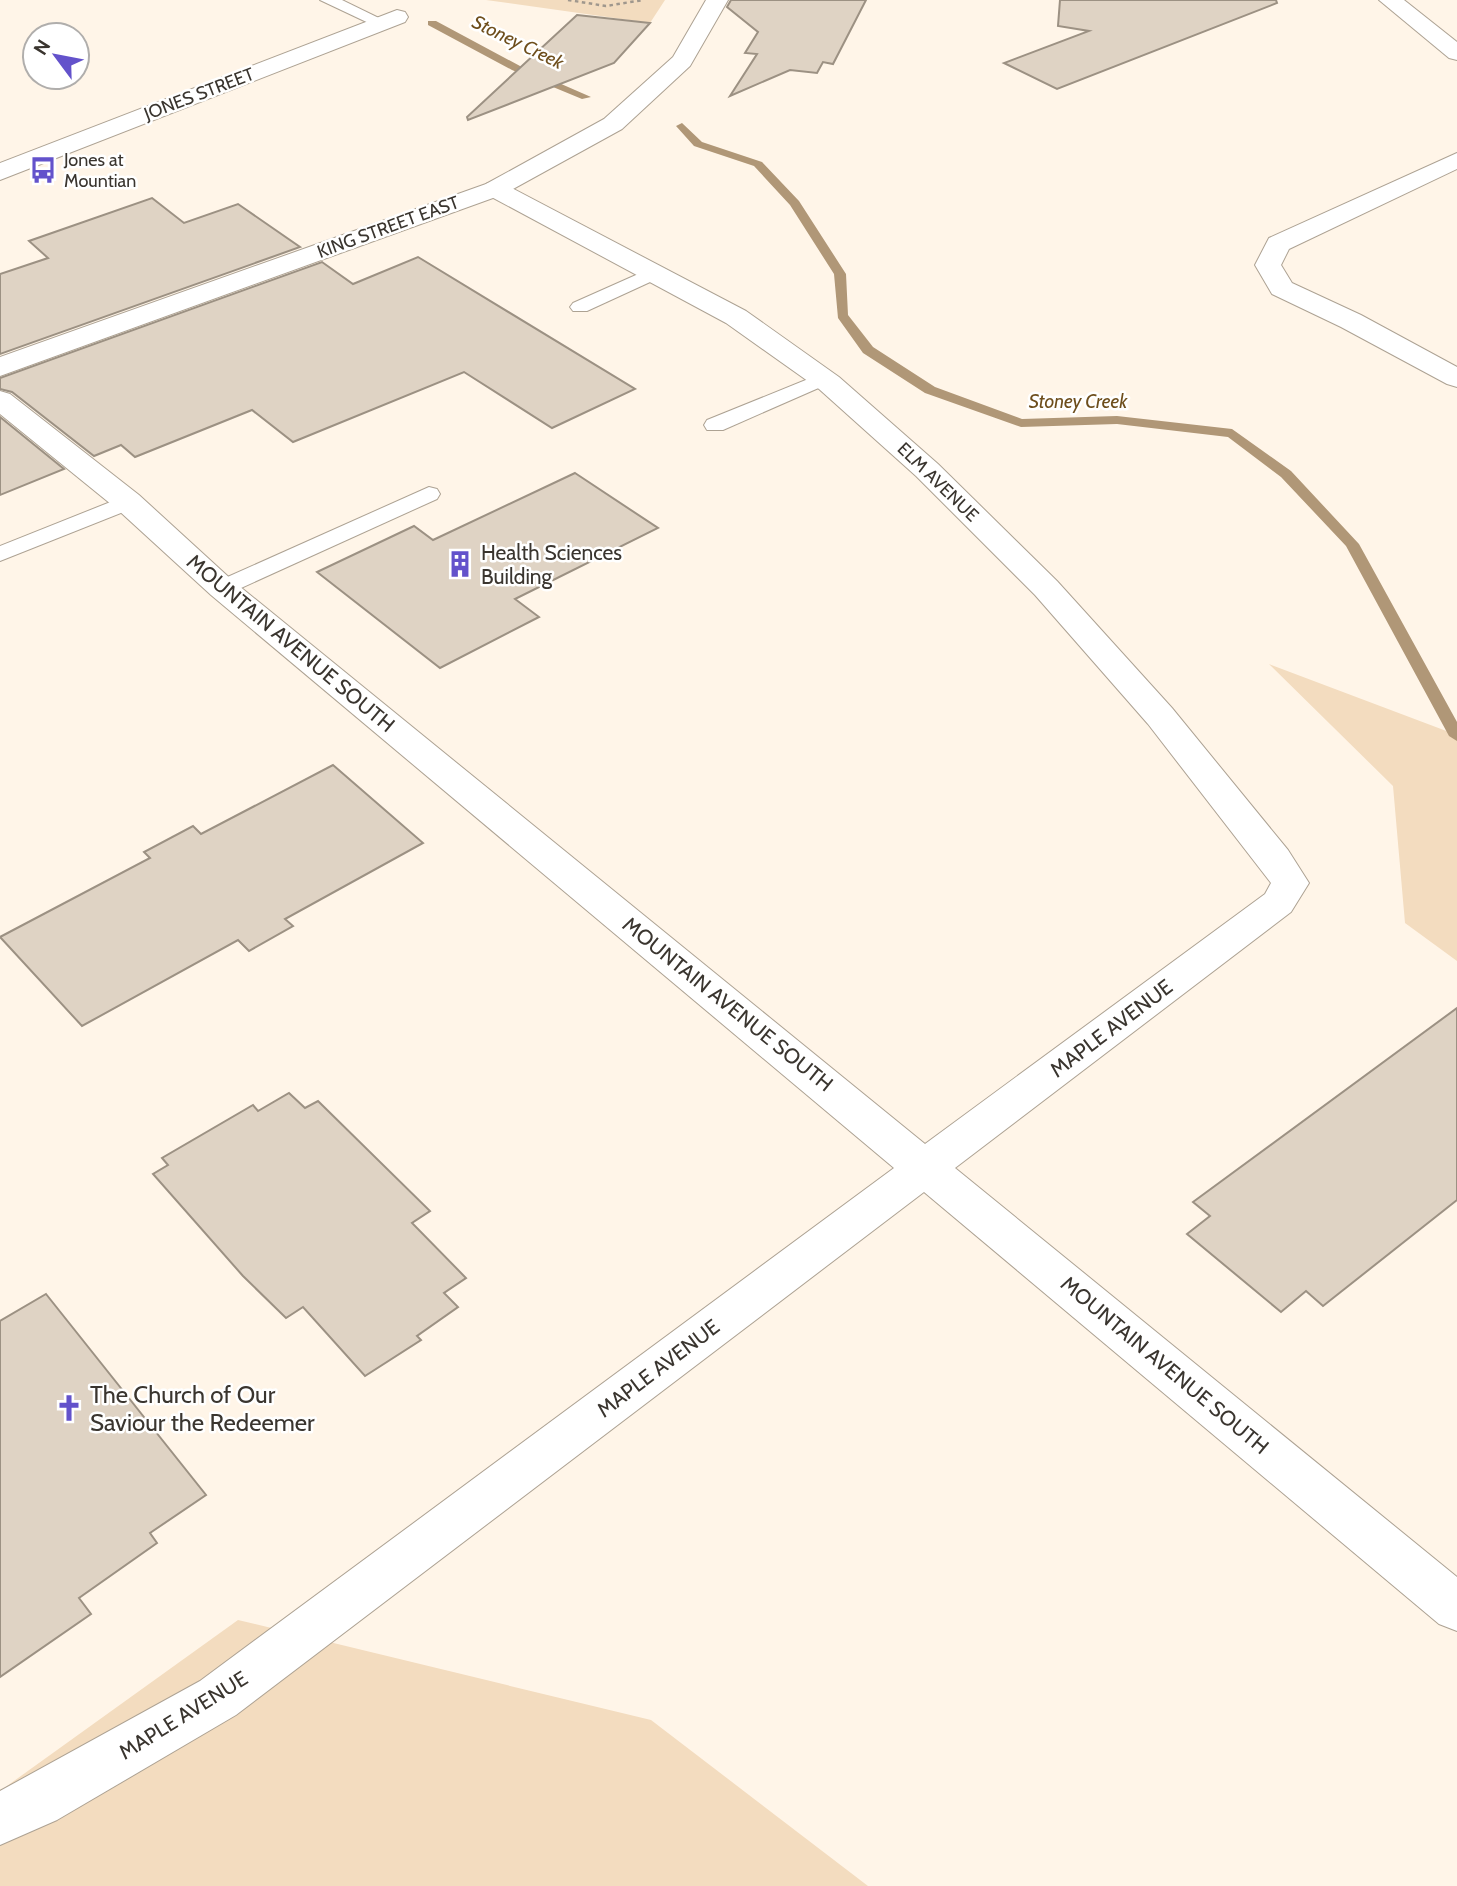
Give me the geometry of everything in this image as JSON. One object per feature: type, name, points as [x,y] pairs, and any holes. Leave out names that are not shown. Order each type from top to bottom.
[{"type":"street","name":"KING STREET EAST","points":[[0,368],[495,189],[613,124],[682,61],[717,0]]},
{"type":"street","points":[[1390,0],[1457,53]]},
{"type":"street","name":"JONES STREET","points":[[0,172],[389,20]]},
{"type":"street","points":[[1457,160],[1278,244],[1268,265],[1282,288],[1351,321],[1457,378]]},
{"type":"street","name":"ELM AVENUE","points":[[495,189],[736,317],[823,379],[927,470],[1046,588],[1160,716],[1275,859],[1290,883]]},
{"type":"street","name":"MOUNTAIN AVENUE SOUTH","points":[[0,400],[128,502],[222,588],[1457,1608]]},
{"type":"street","name":"MAPLE AVENUE","points":[[0,1818],[38,1801],[218,1698],[1278,903],[1290,883]]},
{"type":"lane","points":[[328,0],[389,20]]},
{"type":"lane","points":[[580,307],[654,273]]},
{"type":"lane","points":[[715,425],[823,379]]},
{"type":"lane","points":[[222,588],[429,494]]},
{"type":"lane","points":[[0,554],[128,502]]},
{"type":"path","points":[[568,0],[594,7],[620,6],[643,0]]},
{"type":"shaded area","points":[[486,0],[665,0],[650,23]]},
{"type":"shaded area","points":[[1269,664],[1457,735],[1457,961],[1405,923],[1393,786]]},
{"type":"shaded area","points":[[238,1620],[651,1720],[868,1886],[0,1886],[0,1791]]},
{"type":"building","points":[[731,0],[866,0],[833,64],[823,62],[817,73],[790,70],[730,96],[757,54],[745,53],[758,32],[727,7]]},
{"type":"building","points":[[1060,0],[1276,0],[1277,3],[1057,89],[1004,63],[1089,31],[1058,26]]},
{"type":"building","points":[[577,15],[650,23],[614,63],[468,120],[467,117]]},
{"type":"building","points":[[152,198],[184,223],[238,204],[300,247],[0,354],[0,274],[48,258],[29,241]]},
{"type":"building","points":[[418,257],[635,389],[552,428],[464,372],[293,442],[252,410],[135,457],[121,445],[94,456],[12,392],[0,389],[0,378],[322,262],[353,284]]},
{"type":"building","points":[[0,417],[64,469],[0,495]]},
{"type":"building","name":"Health Sciences Building","points":[[575,473],[658,528],[515,599],[539,617],[440,668],[317,572],[414,526],[433,540]]},
{"type":"building","points":[[333,765],[423,843],[285,919],[293,926],[249,951],[238,940],[82,1026],[0,937],[150,858],[144,852],[193,826],[201,834]]},
{"type":"building","points":[[1457,1008],[1457,1200],[1323,1306],[1306,1291],[1281,1312],[1187,1234],[1210,1216],[1193,1202]]},
{"type":"building","points":[[289,1093],[305,1108],[318,1101],[430,1211],[412,1223],[466,1278],[444,1293],[458,1307],[417,1336],[421,1340],[365,1376],[303,1307],[286,1318],[243,1276],[153,1174],[168,1165],[162,1158],[253,1105],[258,1111]]},
{"type":"building","name":"The Church of Our Saviour the Redeemer","points":[[46,1294],[206,1495],[150,1533],[157,1543],[79,1598],[91,1614],[0,1677],[0,1321]]},
{"type":"waterway","name":"Stoney Creek","points":[[432,23],[516,68],[586,97]]},
{"type":"waterway","name":"Stoney Creek","points":[[682,126],[698,144],[758,164],[795,203],[840,274],[842,315],[868,350],[930,390],[1021,423],[1117,420],[1232,433],[1286,474],[1352,544],[1457,736]]},
{"type":"place","name":"Jones at Mountian","points":[[43,170]]},
{"type":"place","name":"Health Sciences Building","points":[[460,564]]},
{"type":"place","name":"The Church of Our Saviour the Redeemer","points":[[69,1408]]}]
